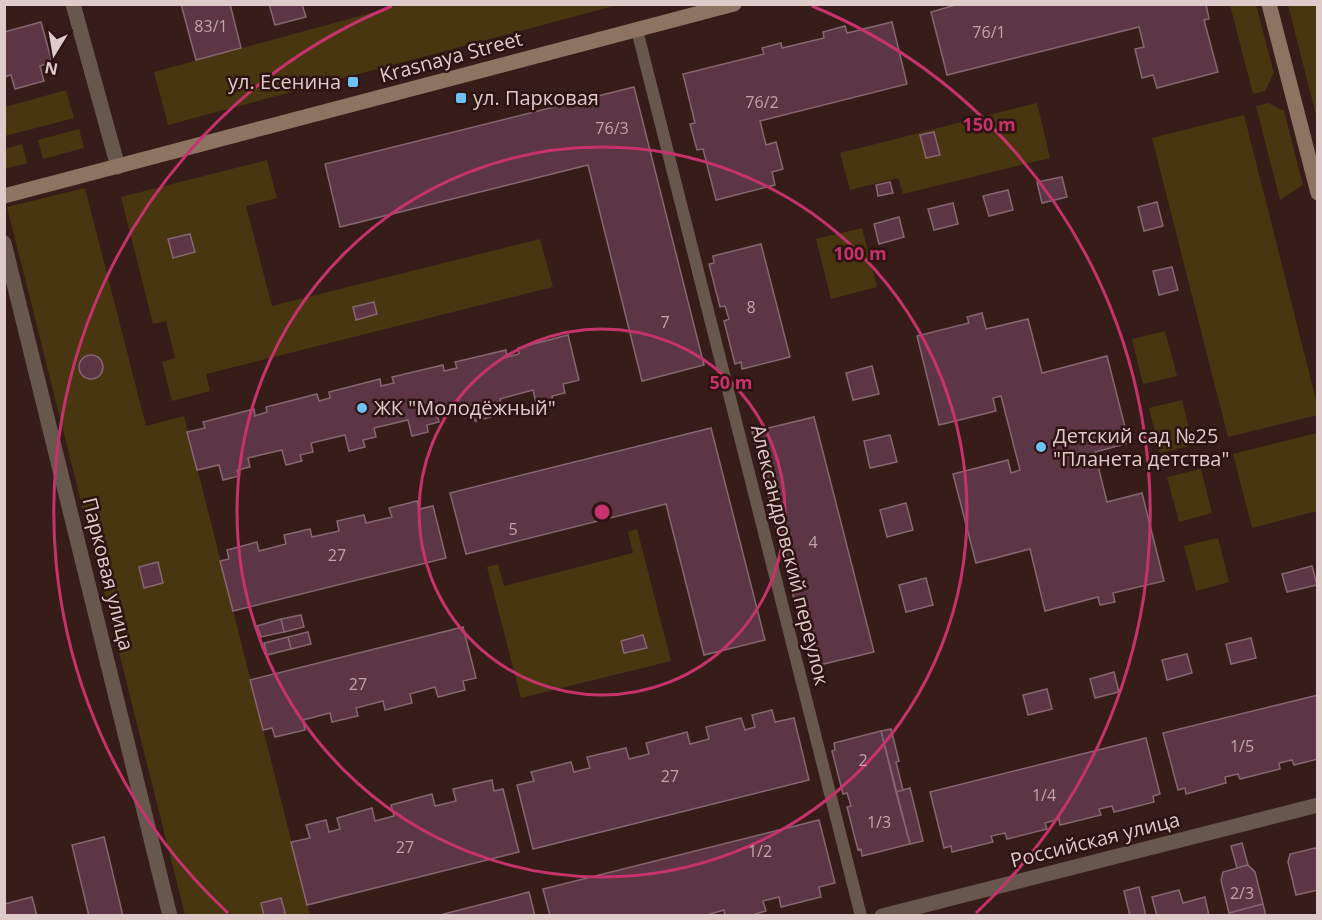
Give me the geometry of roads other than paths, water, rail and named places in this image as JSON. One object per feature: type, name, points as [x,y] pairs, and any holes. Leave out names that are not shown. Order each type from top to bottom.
[{"type":"street","points":[[74,4],[117,167]]},
{"type":"street","name":"Krasnaya Street","points":[[4,196],[734,4]]},
{"type":"street","points":[[1269,4],[1317,193]]},
{"type":"street","name":"Парковая улица","points":[[4,243],[170,915]]},
{"type":"street","name":"Российская улица","points":[[882,915],[1317,805]]},
{"type":"lane","name":"Александровский переулок","points":[[637,30],[861,915]]},
{"type":"place","name":"ул. Есенина","points":[[353,82]]},
{"type":"place","name":"ул. Парковая","points":[[461,98]]},
{"type":"place","name":"ЖК \"Молодёжный\"","points":[[362,408]]},
{"type":"place","name":"Детский сад №25 \"Планета детства\"","points":[[1041,447]]}]
